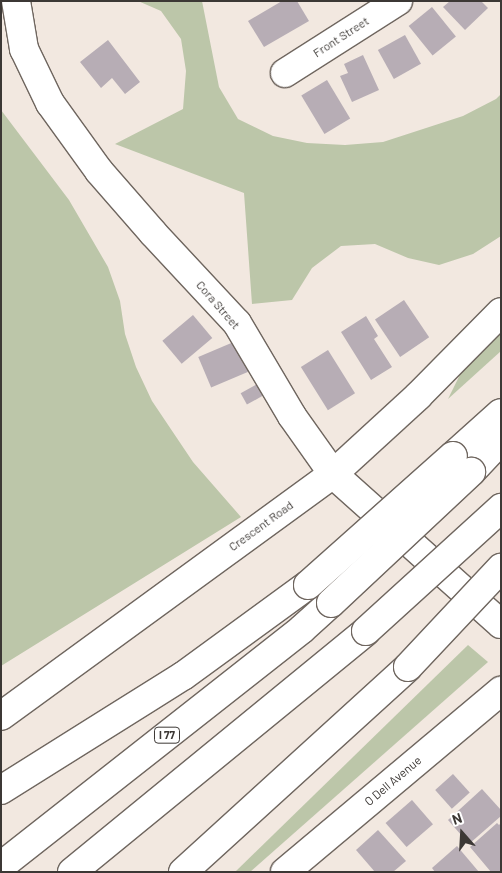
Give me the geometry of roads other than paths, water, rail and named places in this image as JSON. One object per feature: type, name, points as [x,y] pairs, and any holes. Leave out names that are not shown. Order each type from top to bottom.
[{"type":"main road","name":"Cora Street","points":[[16,1],[24,48],[50,103],[99,171],[152,233],[237,323],[292,416],[333,474],[501,624]]},
{"type":"main road","name":"Front Street","points":[[285,73],[398,1]]},
{"type":"main road","name":"Crescent Road","points":[[1,716],[333,474],[418,396],[501,312]]},
{"type":"main road","points":[[1,790],[183,676],[308,585],[462,464],[501,413]]},
{"type":"main road","name":"I 77","points":[[1,866],[302,630],[331,603],[462,464],[501,440]]},
{"type":"main road","points":[[72,872],[366,631],[501,508]]},
{"type":"main road","points":[[183,872],[408,667],[501,568]]},
{"type":"main road","name":"O Dell Avenue","points":[[286,872],[501,691]]}]
